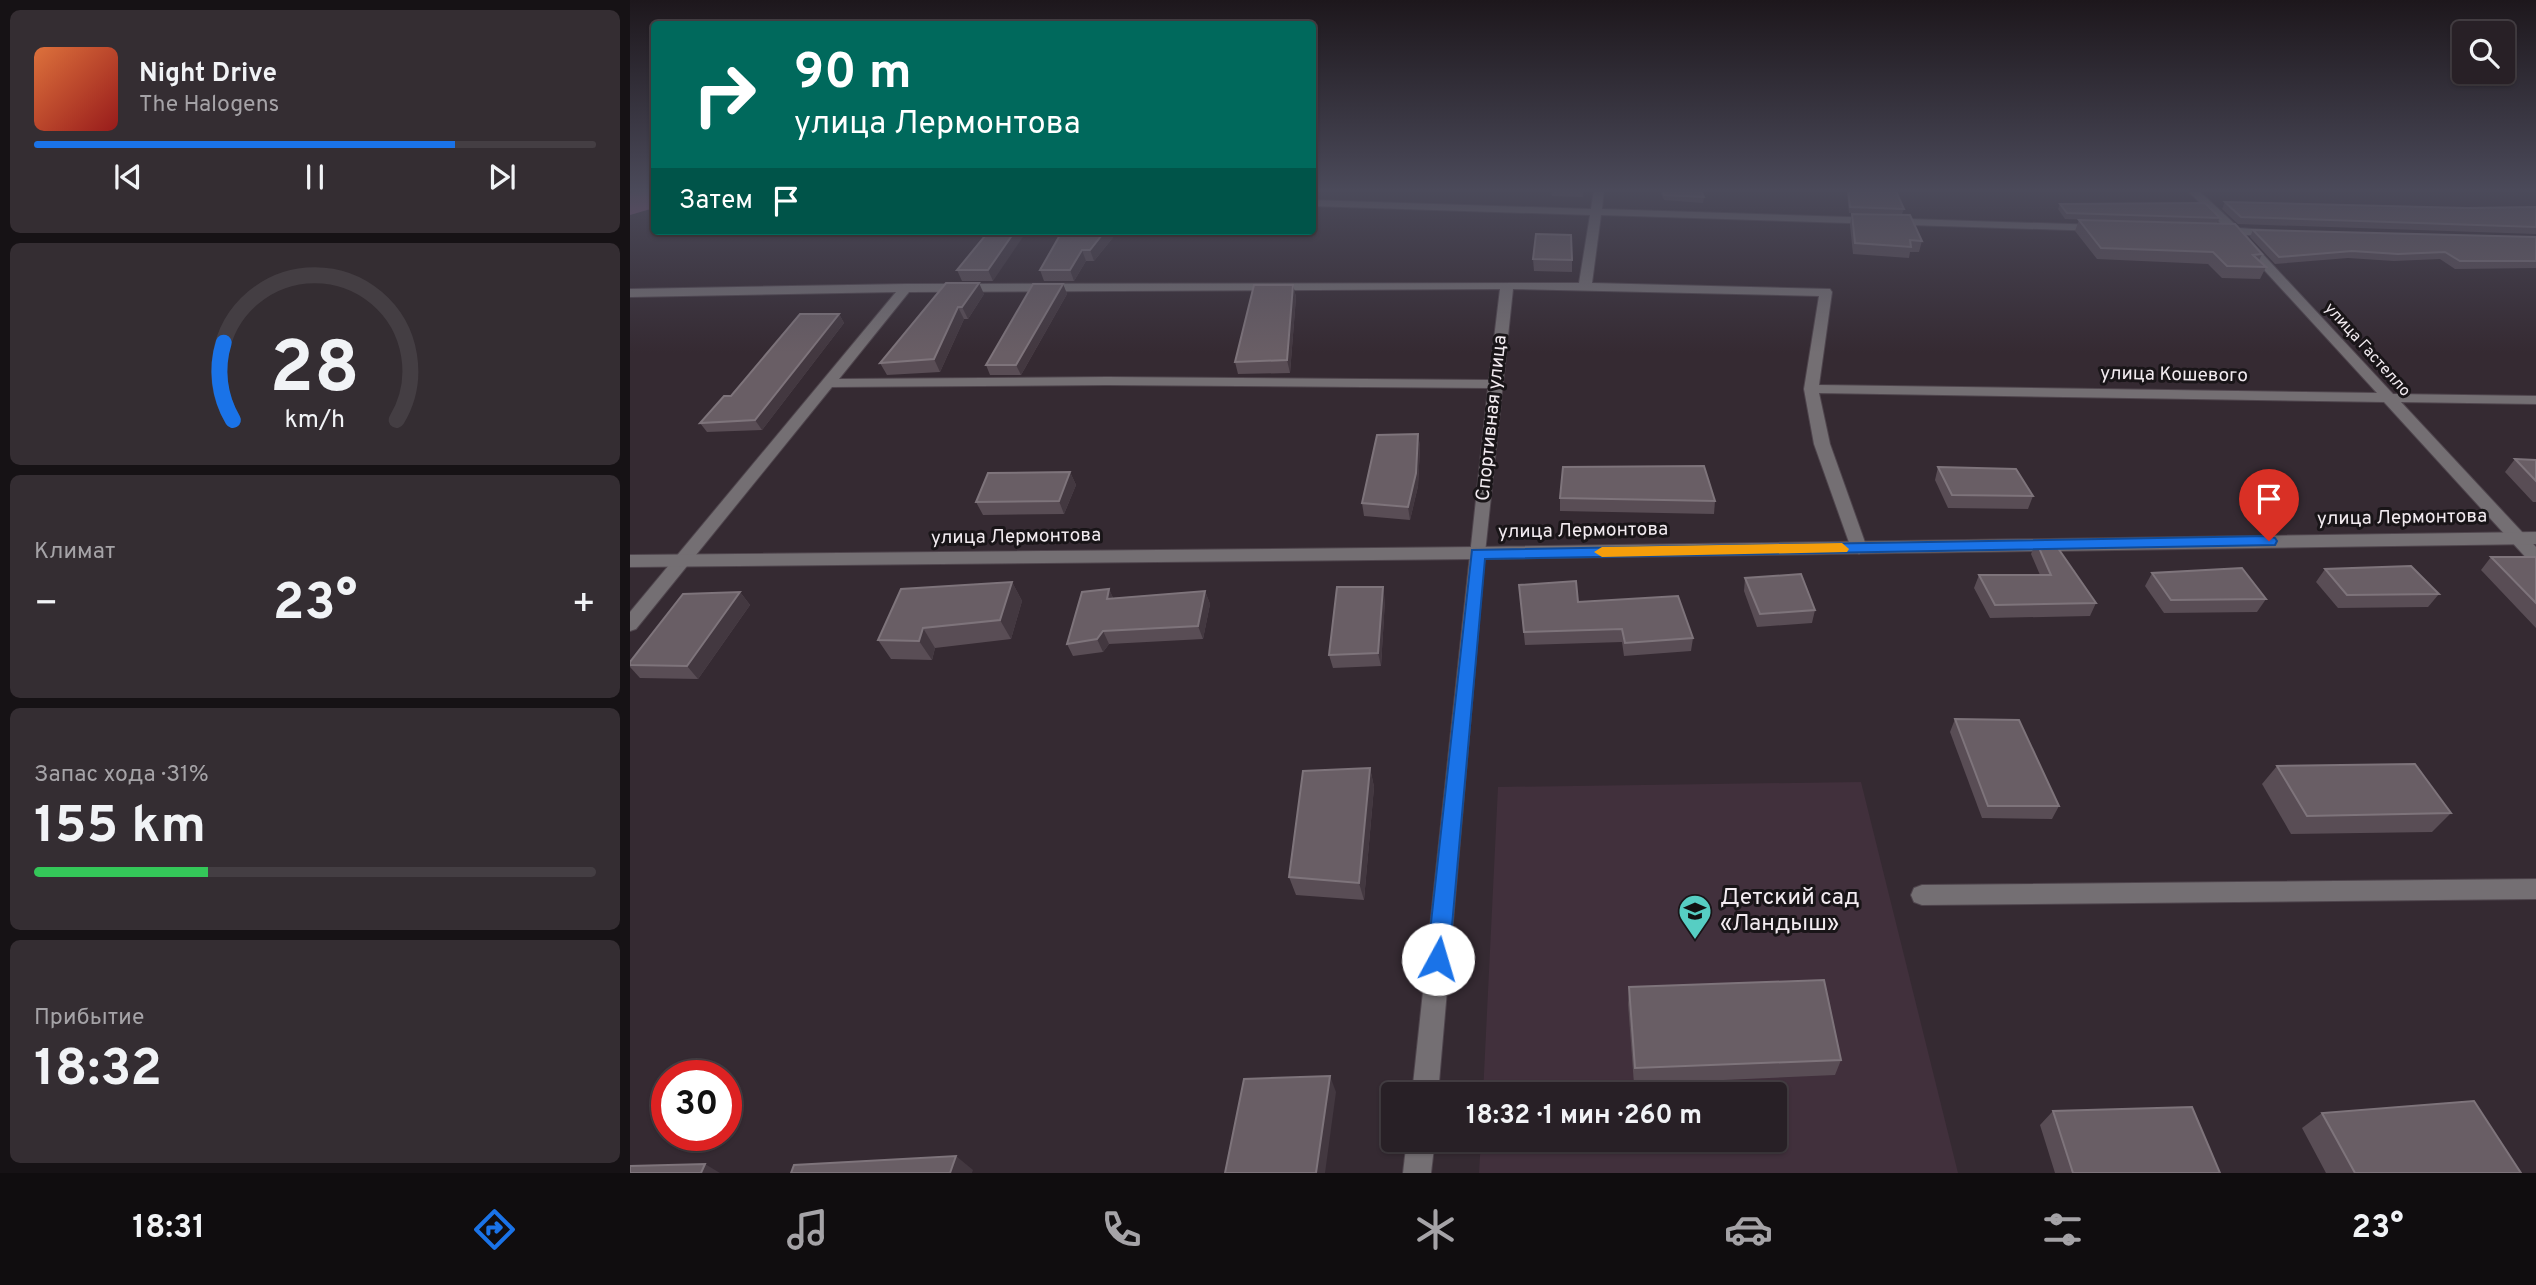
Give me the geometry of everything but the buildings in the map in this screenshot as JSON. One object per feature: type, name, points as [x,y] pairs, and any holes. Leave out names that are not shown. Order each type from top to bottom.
[{"type":"street","points":[[1585,287],[1591,244]]},
{"type":"street","name":"улица Гастелло","points":[[2247,244],[2536,558]]},
{"type":"street","points":[[630,293],[906,288],[1507,285],[1826,292],[1811,389],[1822,444],[1859,548]]},
{"type":"street","name":"Спортивная улица","points":[[1426,1082],[1477,554],[1507,285]]},
{"type":"street","points":[[630,624],[906,288]]},
{"type":"street","points":[[828,383],[1107,381],[1496,384]]},
{"type":"street","name":"улица Кошевого","points":[[1811,389],[2536,400]]},
{"type":"street","name":"улица Лермонтова","points":[[630,561],[1477,554],[2536,538]]},
{"type":"street","points":[[1922,895],[2536,889]]},
{"type":"street","points":[[1417,1173],[1419,1152]]},
{"type":"shaded area","name":"Детский сад «Ландыш»","points":[[1861,782],[1958,1173],[1479,1173],[1480,1152],[1787,1152],[1787,1082],[1484,1082],[1498,787]]},
{"type":"slow traffic","points":[[1602,552],[1842,549]]},
{"type":"place","name":"Детский сад «Ландыш»","points":[[1695,941]]},
{"type":"route","points":[[1438,959],[1477,554],[2269,541]]}]
